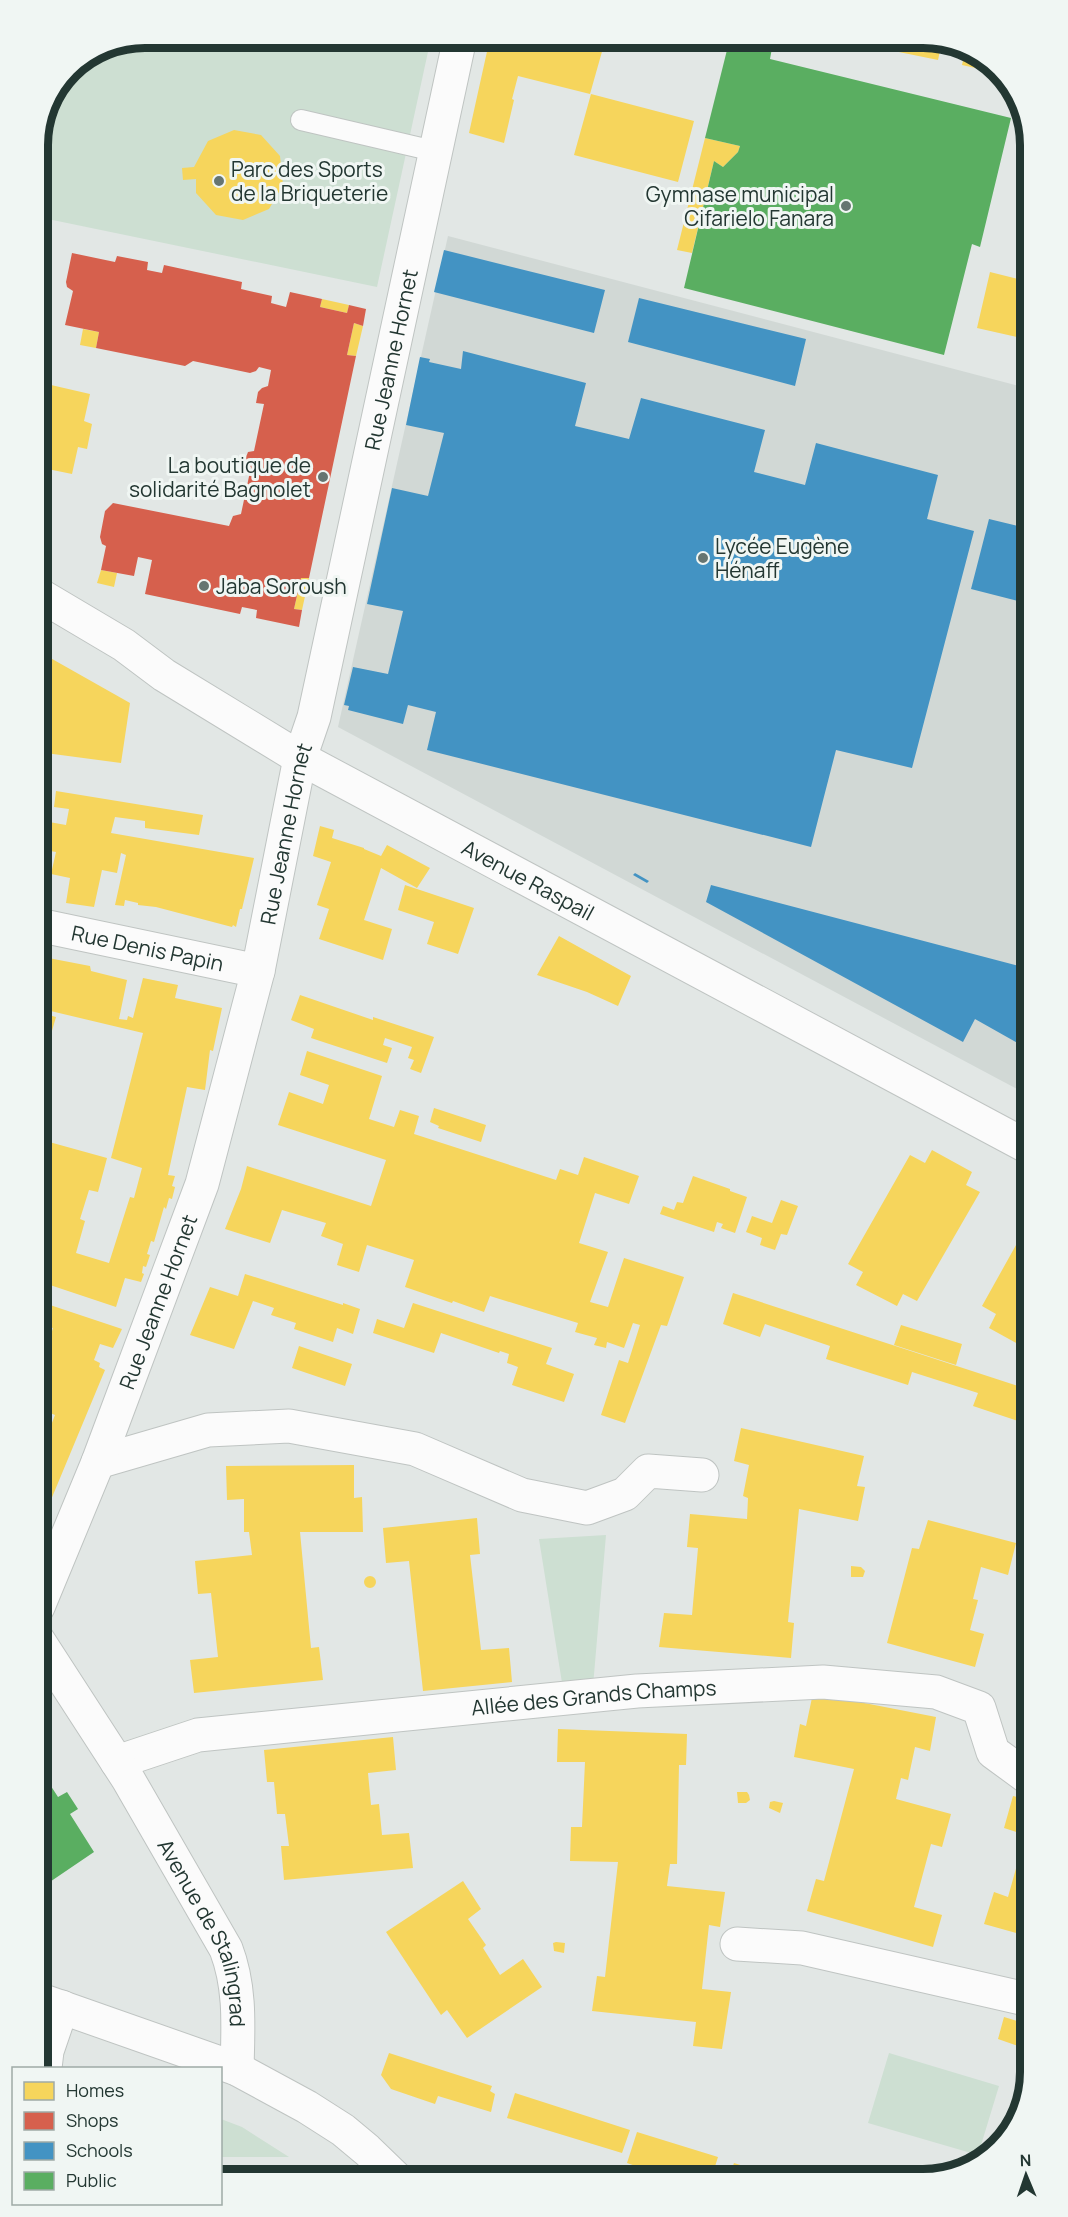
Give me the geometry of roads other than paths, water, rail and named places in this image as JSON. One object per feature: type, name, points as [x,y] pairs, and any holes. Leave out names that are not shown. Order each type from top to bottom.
[{"type":"street","name":"Rue Jeanne Hornet","points":[[48,1583],[98,1462],[202,1184],[258,970],[300,759],[314,717],[457,48]]},
{"type":"street","name":"Avenue Raspail","points":[[48,600],[124,645],[164,675],[300,759],[1020,1144]]},
{"type":"street","name":"Rue Denis Papin","points":[[48,927],[258,970]]},
{"type":"street","points":[[98,1462],[208,1430],[289,1426],[415,1449],[522,1495],[587,1508],[625,1494],[648,1471],[702,1474]]},
{"type":"street","name":"Avenue de Stalingrad","points":[[48,1655],[117,1762],[226,1949],[233,1966],[239,2016],[237,2069]]},
{"type":"street","name":"Allée des Grands Champs","points":[[117,1762],[198,1735],[637,1691],[824,1682],[936,1692],[979,1708],[993,1752],[1020,1772]]},
{"type":"street","points":[[737,1944],[802,1948],[1020,1998]]},
{"type":"street","points":[[48,2035],[50,2003],[237,2069],[307,2107],[343,2130],[386,2169]]},
{"type":"lane","points":[[301,120],[434,151]]},
{"type":"place","name":"Parc des Sports de la Briqueterie","points":[[219,181]]},
{"type":"place","name":"Gymnase municipal Cifarielo Fanara","points":[[846,206]]},
{"type":"place","name":"La boutique de solidarité Bagnolet","points":[[323,477]]},
{"type":"place","name":"Lycée Eugène Hénaff","points":[[703,558]]},
{"type":"place","name":"Jaba Soroush","points":[[204,586]]}]
